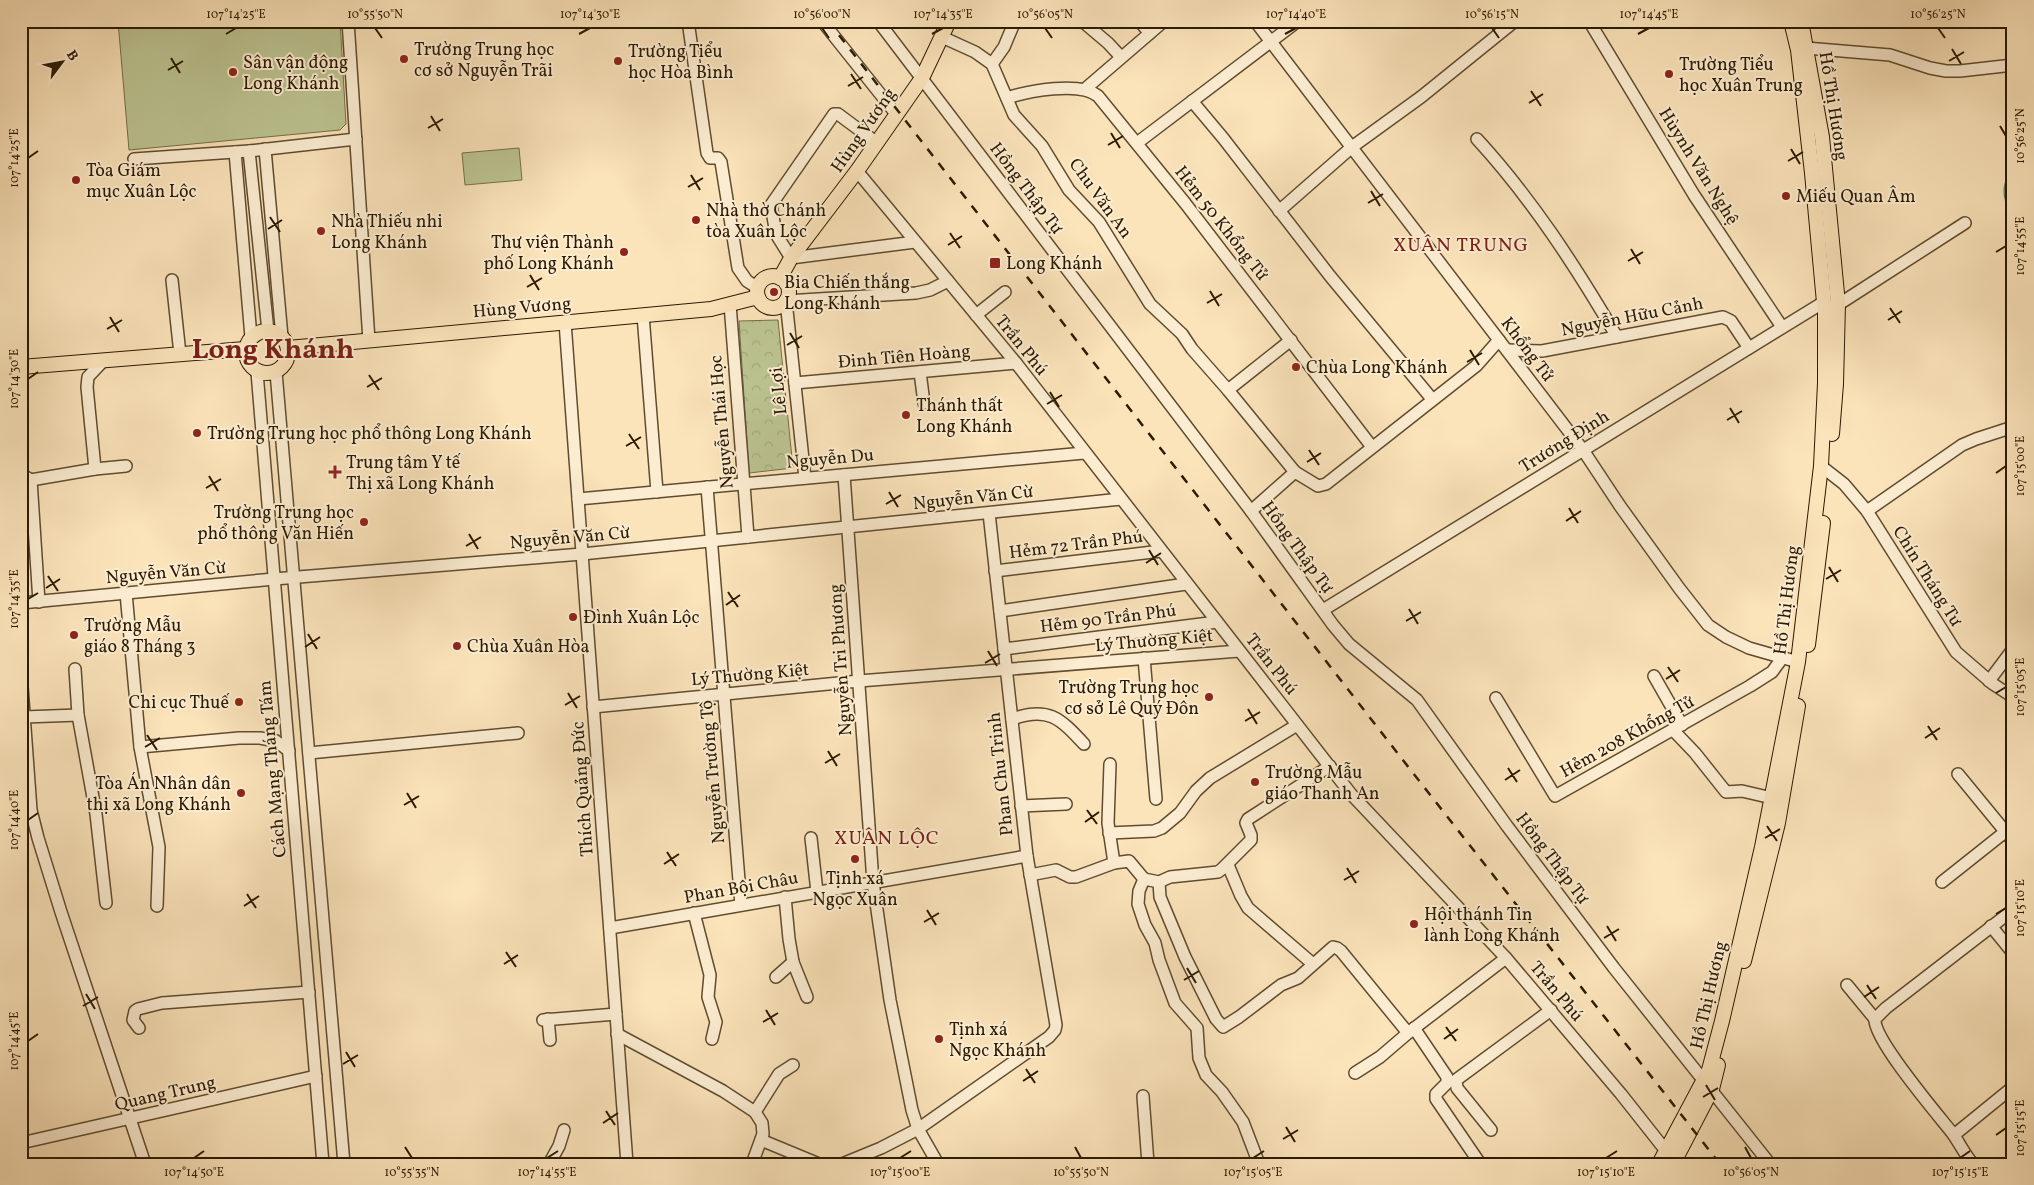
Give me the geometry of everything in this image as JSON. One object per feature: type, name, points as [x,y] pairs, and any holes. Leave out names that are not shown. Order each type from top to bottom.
[{"type":"main road","name":"Hùng Vương","points":[[780,278],[791,258],[857,171],[922,78],[949,21]]},
{"type":"main road","name":"Hồ Thị Hương","points":[[1659,1164],[1672,1160],[1708,1084],[1778,823],[1813,616],[1825,469],[1824,307],[1812,173],[1799,59],[1791,21]]},
{"type":"main road","name":"Hồ Thị Hương","points":[[1708,1084],[1709,1070],[1762,847],[1798,662],[1836,384],[1838,300],[1822,137],[1801,21]]},
{"type":"main road","points":[[773,276],[780,278],[788,288],[786,301],[772,308],[763,304],[758,292],[766,278],[773,276]]},
{"type":"main road","name":"Hùng Vương","points":[[285,342],[369,341],[711,308],[730,304],[758,292]]},
{"type":"main road","points":[[1824,307],[1838,300]]},
{"type":"main road","points":[[268,331],[285,342],[288,358],[284,366],[276,372],[267,374],[257,372],[250,366],[246,358],[248,343],[256,334],[268,331]]},
{"type":"main road","points":[[21,367],[180,354],[248,343]]},
{"type":"street","points":[[348,21],[369,341]]},
{"type":"street","points":[[688,21],[707,154],[710,158],[718,158],[721,162],[738,268],[758,292]]},
{"type":"street","points":[[822,21],[897,115]]},
{"type":"street","name":"Hồng Thập Tự","points":[[878,21],[1349,644],[1417,700],[1506,826],[1614,968],[1770,1164]]},
{"type":"street","points":[[942,36],[975,52],[992,64],[1004,47],[1015,21]]},
{"type":"street","points":[[1082,21],[1121,57]]},
{"type":"street","points":[[1140,21],[1150,33]]},
{"type":"street","points":[[1008,98],[1038,90],[1085,89],[1164,21]]},
{"type":"street","name":"Khổng Tử","points":[[1255,21],[1583,450],[1679,588],[1708,625],[1736,642],[1798,662]]},
{"type":"street","points":[[1138,144],[1298,21]]},
{"type":"street","points":[[1279,211],[1352,147],[1421,97],[1515,21]]},
{"type":"street","name":"Hùynh Văn Nghệ","points":[[1589,21],[1686,181],[1782,327]]},
{"type":"street","points":[[1806,48],[1890,55],[1930,68],[1946,71],[1960,72],[2013,65]]},
{"type":"street","name":"Chu Văn An","points":[[992,64],[1014,115],[1042,146],[1069,190],[1099,222],[1150,304],[1182,334],[1192,349],[1295,472]]},
{"type":"street","name":"Hẻm 50 Khổng Tử","points":[[1085,89],[1098,96],[1138,144],[1372,447]]},
{"type":"street","points":[[1192,101],[1365,320],[1382,337],[1432,399]]},
{"type":"street","points":[[877,143],[838,114],[831,117],[771,205],[776,234],[791,258],[915,242]]},
{"type":"street","points":[[134,160],[249,151],[356,139]]},
{"type":"street","points":[[1477,139],[1507,173],[1545,225],[1589,288],[1617,337]]},
{"type":"street","points":[[266,149],[285,342]]},
{"type":"street","points":[[249,151],[268,331]]},
{"type":"street","points":[[235,152],[248,343]]},
{"type":"street","name":"Trần Phú","points":[[857,171],[1016,363],[1186,584],[1371,817],[1506,958],[1551,1010],[1672,1160]]},
{"type":"street","points":[[1838,300],[1965,222]]},
{"type":"street","points":[[172,280],[180,354]]},
{"type":"street","points":[[786,301],[916,293],[930,290],[948,281]]},
{"type":"street","points":[[976,315],[1005,292]]},
{"type":"street","name":"Lê Lợi","points":[[786,301],[805,478]]},
{"type":"street","name":"Nguyễn Thái Học","points":[[730,304],[748,537]]},
{"type":"street","name":"Trương Định","points":[[1323,610],[1782,327],[1824,307]]},
{"type":"street","points":[[643,315],[656,492]]},
{"type":"street","name":"Nguyễn Hữu Cảnh","points":[[1507,350],[1542,351],[1723,317],[1731,321],[1749,348]]},
{"type":"street","name":"Thích Quảng Đức","points":[[565,322],[627,1164]]},
{"type":"street","points":[[1228,390],[1291,340]]},
{"type":"street","points":[[1251,512],[1295,472],[1318,486],[1322,486],[1476,366],[1499,340]]},
{"type":"street","points":[[95,469],[87,387],[88,377],[104,360]]},
{"type":"street","name":"Đinh Tiên Hoàng","points":[[795,383],[1016,363]]},
{"type":"street","name":"Cách Mạng Tháng Tám","points":[[257,372],[323,1164]]},
{"type":"street","points":[[276,372],[344,1164]]},
{"type":"street","points":[[920,372],[924,403]]},
{"type":"street","points":[[1867,511],[1962,445],[2013,427]]},
{"type":"street","name":"Nguyễn Du","points":[[578,499],[1084,453]]},
{"type":"street","points":[[26,480],[126,466]]},
{"type":"street","name":"Chín Tháng Tư","points":[[1825,469],[1844,484],[1867,511],[1956,652],[1989,681],[2013,697]]},
{"type":"street","points":[[21,474],[26,480],[39,602]]},
{"type":"street","name":"Nguyễn Tri Phương","points":[[844,475],[873,882],[890,1000],[908,1092],[918,1129],[938,1164]]},
{"type":"street","name":"Nguyễn Trường Tộ","points":[[707,487],[741,905]]},
{"type":"street","name":"Nguyễn Văn Cừ","points":[[21,603],[582,554],[1121,499]]},
{"type":"street","name":"Phan Chu Trinh","points":[[918,1129],[1049,1037],[1055,1030],[1056,1025],[1027,856],[989,513]]},
{"type":"street","name":"Hẻm 72 Trần Phú","points":[[995,571],[1161,551]]},
{"type":"street","points":[[1000,611],[1186,584]]},
{"type":"street","points":[[126,594],[140,747],[159,847],[157,906]]},
{"type":"street","name":"Hẻm 90 Trần Phú","points":[[1004,649],[1217,622]]},
{"type":"street","points":[[1989,681],[2013,649]]},
{"type":"street","name":"Lý Thường Kiệt","points":[[593,707],[859,682],[1239,650]]},
{"type":"street","name":"Hẻm 208 Khổng Tử","points":[[1496,698],[1554,796],[1761,680],[1772,672],[1783,657]]},
{"type":"street","points":[[1144,658],[1156,799]]},
{"type":"street","points":[[76,669],[78,715],[96,814],[106,903]]},
{"type":"street","points":[[21,672],[31,810],[38,838],[145,1164]]},
{"type":"street","points":[[1654,676],[1678,728],[1726,792],[1742,791],[1772,798]]},
{"type":"street","points":[[1012,719],[1028,713],[1049,715],[1065,724],[1084,744]]},
{"type":"street","points":[[24,717],[78,715]]},
{"type":"street","points":[[1109,834],[1154,831],[1162,828],[1180,813],[1196,791],[1210,778],[1297,725]]},
{"type":"street","points":[[309,753],[518,733]]},
{"type":"street","points":[[140,747],[239,738],[260,738],[276,741],[288,751]]},
{"type":"street","points":[[1110,764],[1109,834],[1114,863]]},
{"type":"street","points":[[1030,875],[1056,870],[1076,878],[1114,863],[1129,861],[1144,879],[1159,882],[1170,877],[1218,872],[1228,865],[1251,840],[1246,823],[1248,819],[1330,766]]},
{"type":"street","points":[[1942,882],[2009,836],[1958,774]]},
{"type":"street","points":[[1021,806],[1066,804]]},
{"type":"street","points":[[811,838],[817,892]]},
{"type":"street","name":"Phan Bội Châu","points":[[610,928],[1027,856]]},
{"type":"street","points":[[1228,865],[1248,908],[1271,930],[1313,964]]},
{"type":"street","points":[[1144,879],[1138,898],[1145,925],[1155,943],[1159,960],[1175,1003],[1197,1028],[1199,1058],[1206,1075],[1222,1092],[1243,1122],[1259,1164]]},
{"type":"street","points":[[1159,882],[1160,897],[1185,957],[1216,1019],[1221,1025],[1226,1026],[1281,985],[1298,978],[1329,949],[1337,948],[1411,1030],[1447,1077],[1447,1083],[1436,1094],[1436,1099],[1479,1162]]},
{"type":"street","points":[[786,897],[789,939],[793,962],[807,997]]},
{"type":"street","points":[[1875,1019],[1886,1008],[2013,910]]},
{"type":"street","points":[[694,913],[710,975],[708,997],[716,1022],[712,1039]]},
{"type":"street","points":[[1991,926],[2013,953]]},
{"type":"street","points":[[1355,1073],[1380,1057],[1411,1030],[1506,958]]},
{"type":"street","points":[[776,977],[793,962]]},
{"type":"street","points":[[1847,985],[1875,1019],[1877,1029],[1897,1061],[1954,1135],[1972,1164]]},
{"type":"street","points":[[139,1028],[133,1020],[135,1012],[162,1003],[309,992]]},
{"type":"street","points":[[1491,1130],[1457,1088],[1456,1080],[1551,1010]]},
{"type":"street","points":[[550,1040],[545,1019],[616,1014]]},
{"type":"street","points":[[1197,1028],[1216,1019]]},
{"type":"street","points":[[617,1034],[723,1092],[755,1112],[762,1123],[761,1140],[752,1164]]},
{"type":"street","points":[[755,1112],[779,1074],[793,1065]]},
{"type":"street","name":"Quang Trung","points":[[21,1143],[316,1076]]},
{"type":"street","points":[[1954,1135],[2013,1087]]},
{"type":"street","points":[[1143,1096],[1148,1164]]},
{"type":"street","points":[[842,1164],[881,1148],[918,1129]]},
{"type":"street","points":[[549,1164],[559,1146],[564,1130]]},
{"type":"street","points":[[761,1140],[819,1164]]},
{"type":"green space","name":"Sân vận động Long Khánh","points":[[118,21],[340,21],[346,124],[340,130],[129,150]]},
{"type":"green space","points":[[519,148],[522,180],[465,185],[462,153]]},
{"type":"green space","points":[[778,320],[793,468],[749,473],[739,321]]},
{"type":"waterway","points":[[2013,164],[2007,178],[2005,190],[2006,201],[2013,215]]},
{"type":"railway","points":[[828,21],[1720,1164]]},
{"type":"place","name":"Trường Trung học cơ sở Nguyễn Trãi","points":[[404,59]]},
{"type":"place","name":"Trường Tiểu học Hòa Bình","points":[[618,61]]},
{"type":"place","name":"Sân vận động Long Khánh","points":[[233,72]]},
{"type":"place","name":"Trường Tiểu học Xuân Trung","points":[[1669,74]]},
{"type":"place","name":"Tòa Giám mục Xuân Lộc","points":[[76,180]]},
{"type":"place","name":"Miếu Quan Âm","points":[[1786,196]]},
{"type":"place","name":"Nhà thờ Chánh tòa Xuân Lộc","points":[[696,220]]},
{"type":"place","name":"Nhà Thiếu nhi Long Khánh","points":[[321,231]]},
{"type":"place","name":"Thư viện Thành phố Long Khánh","points":[[624,252]]},
{"type":"place","name":"Long Khánh","points":[[995,263]]},
{"type":"place","name":"Bia Chiến thắng Long Khánh","points":[[774,292]]},
{"type":"place","name":"Chùa Long Khánh","points":[[1296,367]]},
{"type":"place","name":"Thánh thất Long Khánh","points":[[906,415]]},
{"type":"place","name":"Trường Trung học phổ thông Long Khánh","points":[[197,433]]},
{"type":"place","name":"Trung tâm Y tế Thị xã Long Khánh","points":[[335,472]]},
{"type":"place","name":"Trường Trung học phổ thông Văn Hiến","points":[[364,522]]},
{"type":"place","name":"Đình Xuân Lộc","points":[[573,617]]},
{"type":"place","name":"Trường Mẫu giáo 8 Tháng 3","points":[[74,635]]},
{"type":"place","name":"Chùa Xuân Hòa","points":[[457,646]]},
{"type":"place","name":"Trường Trung học cơ sở Lê Quý Đôn","points":[[1209,697]]},
{"type":"place","name":"Chi cục Thuế","points":[[239,702]]},
{"type":"place","name":"Trường Mẫu giáo Thanh An","points":[[1255,782]]},
{"type":"place","name":"Tòa Án Nhân dân thị xã Long Khánh","points":[[241,793]]},
{"type":"place","name":"Tịnh xá Ngọc Xuân","points":[[855,859]]},
{"type":"place","name":"Hội thánh Tin lành Long Khánh","points":[[1414,924]]},
{"type":"place","name":"Tịnh xá Ngọc Khánh","points":[[939,1039]]},
{"type":"district","name":"XUÂN TRUNG","points":[[1461,244]]},
{"type":"district","name":"Long Khánh","points":[[273,348]]},
{"type":"district","name":"XUÂN LỘC","points":[[887,837]]}]
